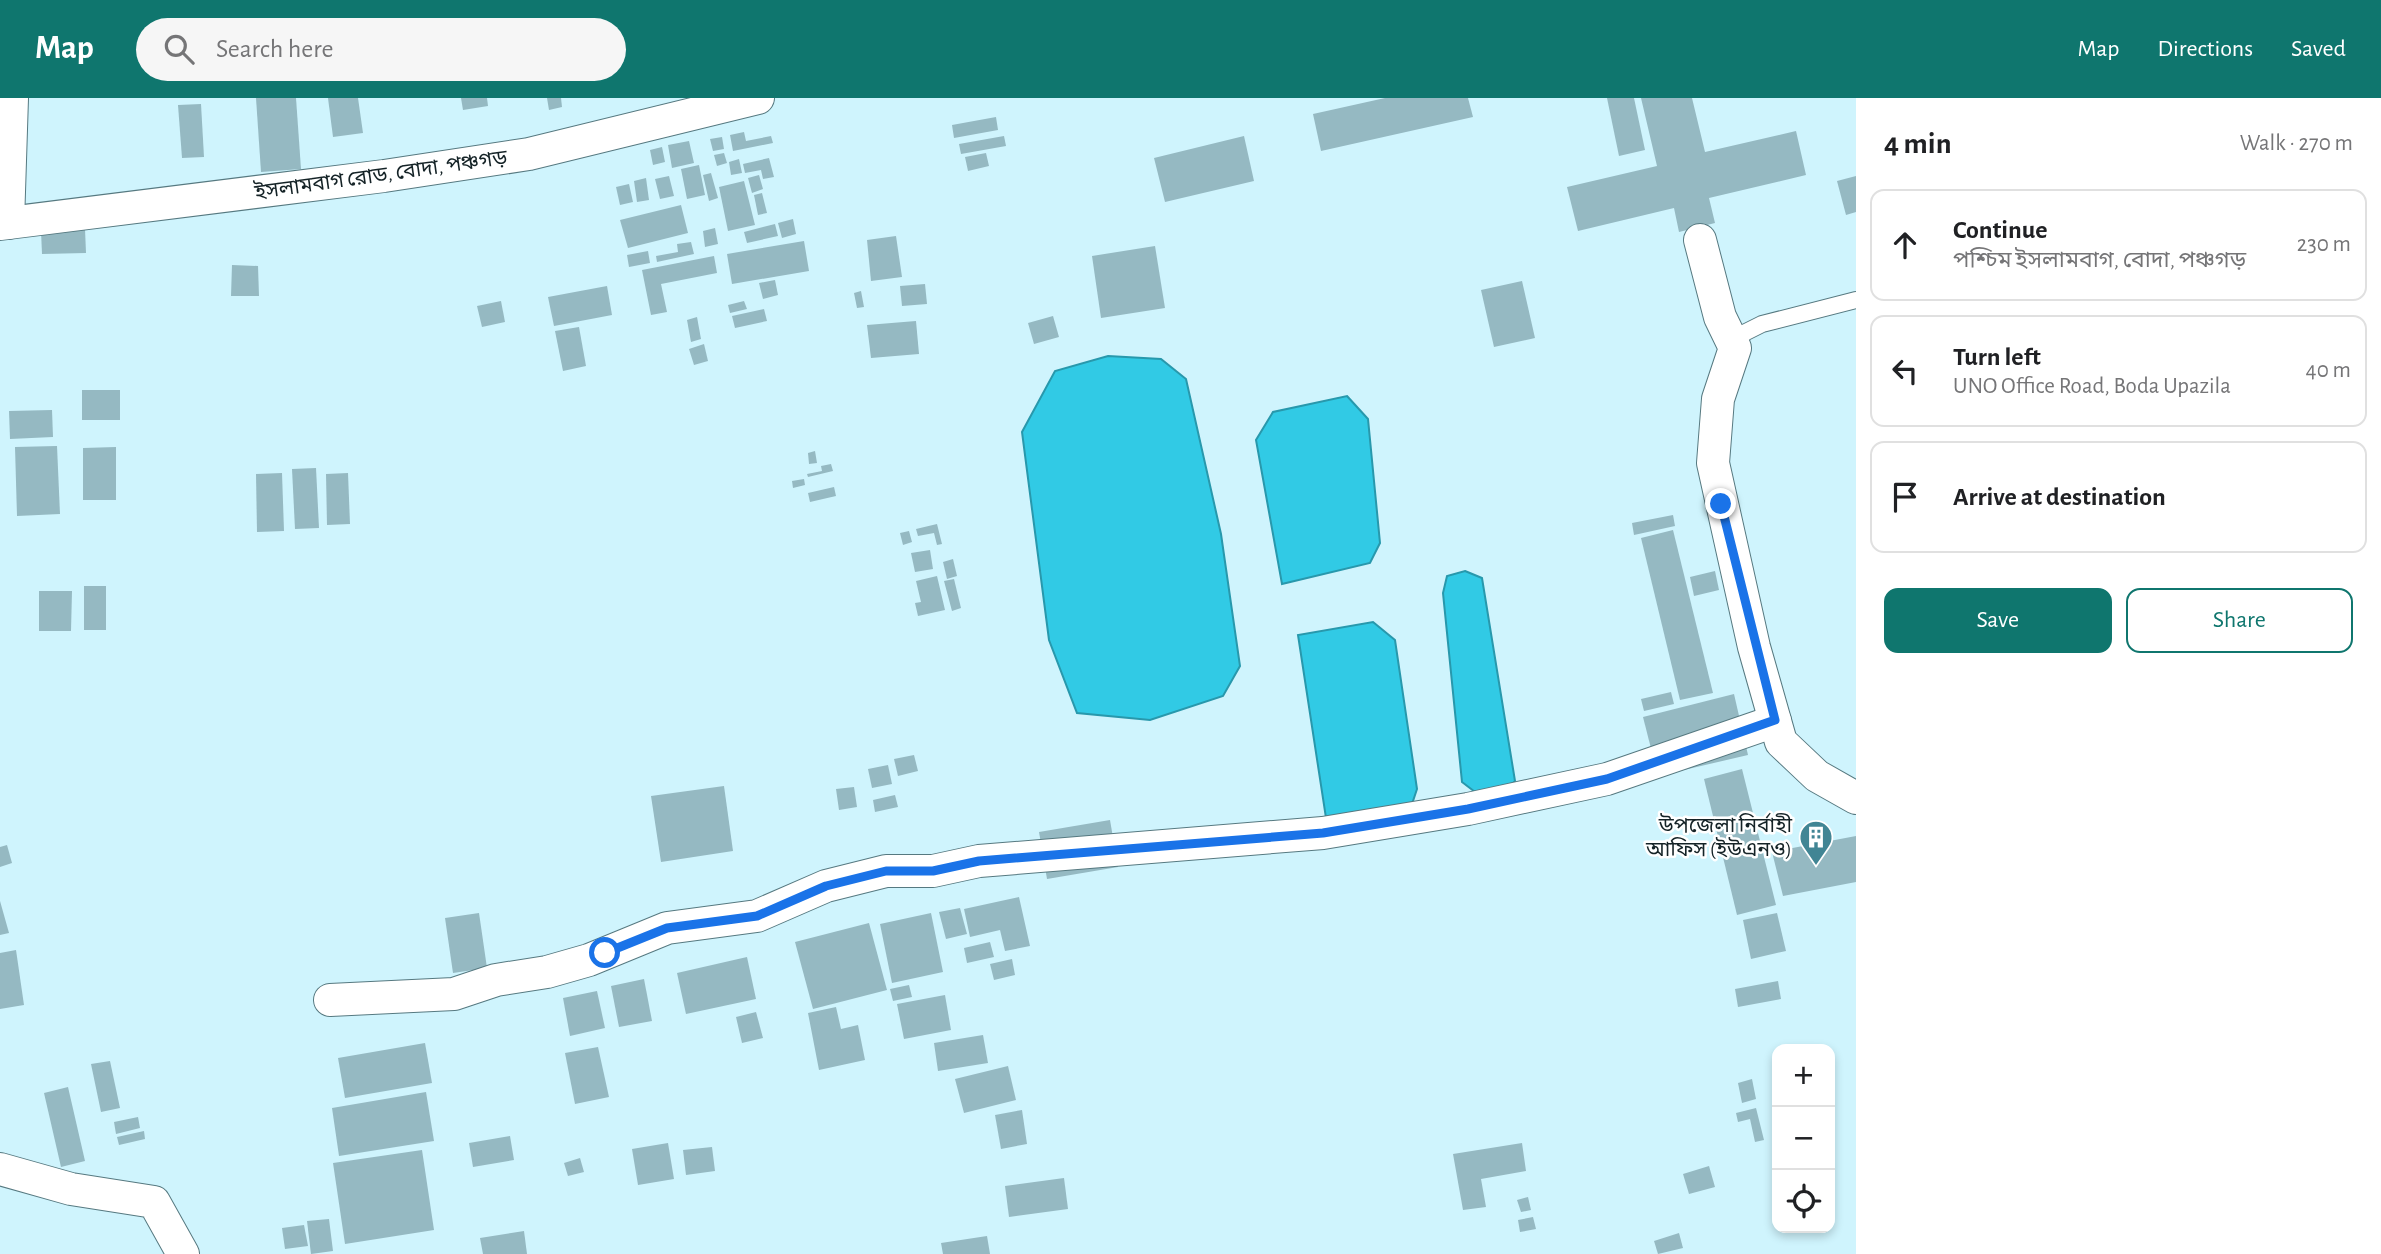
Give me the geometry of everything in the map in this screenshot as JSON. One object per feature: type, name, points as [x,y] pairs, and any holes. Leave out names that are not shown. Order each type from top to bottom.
[{"type":"street","points":[[4,223],[12,98]]},
{"type":"street","name":"ইসলামবাগ রোড, বোদা, পঞ্চগড়","points":[[4,223],[384,176],[529,154],[758,98]]},
{"type":"street","points":[[1700,240],[1720,317],[1735,348],[1718,400],[1713,463],[1724,524],[1781,743],[1817,776],[1856,798]]},
{"type":"street","points":[[330,1000],[454,994],[496,980],[547,972],[589,960],[667,928],[757,916],[826,886],[886,871],[933,871],[979,861],[1310,834],[1468,809],[1607,779],[1775,720]]},
{"type":"street","points":[[1817,776],[1856,782]]},
{"type":"street","points":[[0,1169],[71,1189],[154,1202],[183,1254]]},
{"type":"lane","points":[[1735,348],[1744,333],[1762,324],[1856,300]]},
{"type":"water","points":[[1108,356],[1161,359],[1186,379],[1221,534],[1240,666],[1223,696],[1150,720],[1077,713],[1049,640],[1022,432],[1055,371]]},
{"type":"water","points":[[1347,396],[1368,419],[1380,543],[1370,563],[1282,584],[1256,440],[1273,412]]},
{"type":"water","points":[[1465,571],[1482,578],[1515,781],[1504,793],[1479,795],[1462,782],[1443,593],[1447,576]]},
{"type":"water","points":[[1373,622],[1395,640],[1417,789],[1411,807],[1326,818],[1298,635]]},
{"type":"building","points":[[256,98],[296,98],[301,169],[261,172]]},
{"type":"building","points":[[328,98],[358,98],[363,133],[333,137]]},
{"type":"building","points":[[461,98],[487,98],[488,106],[463,110]]},
{"type":"building","points":[[547,98],[561,98],[562,107],[549,110]]},
{"type":"building","points":[[1385,98],[1468,98],[1473,117],[1321,151],[1313,114]]},
{"type":"building","points":[[1607,98],[1634,98],[1645,150],[1619,156]]},
{"type":"building","points":[[1641,98],[1692,98],[1705,152],[1796,131],[1806,175],[1709,198],[1715,223],[1679,232],[1674,208],[1578,231],[1567,187],[1657,166]]},
{"type":"building","points":[[201,104],[204,157],[182,158],[178,105]]},
{"type":"building","points":[[996,117],[998,130],[954,138],[952,125]]},
{"type":"building","points":[[744,132],[746,141],[771,136],[773,143],[733,151],[730,135]]},
{"type":"building","points":[[1004,136],[1006,146],[961,154],[959,144]]},
{"type":"building","points":[[1244,136],[1254,181],[1165,202],[1154,158]]},
{"type":"building","points":[[722,137],[724,149],[713,151],[710,139]]},
{"type":"building","points":[[689,141],[694,163],[672,168],[668,145]]},
{"type":"building","points":[[662,147],[665,162],[653,165],[650,150]]},
{"type":"building","points":[[724,153],[727,163],[717,166],[714,155]]},
{"type":"building","points":[[986,153],[989,166],[968,171],[965,157]]},
{"type":"building","points":[[769,158],[774,177],[763,179],[761,170],[745,173],[743,164]]},
{"type":"building","points":[[739,159],[742,173],[731,175],[729,162]]},
{"type":"building","points":[[699,165],[705,195],[687,199],[681,169]]},
{"type":"building","points":[[711,173],[718,198],[709,201],[703,175]]},
{"type":"building","points":[[759,175],[763,189],[752,193],[748,178]]},
{"type":"building","points":[[669,176],[674,196],[660,199],[655,179]]},
{"type":"building","points":[[1856,176],[1856,212],[1846,215],[1837,181]]},
{"type":"building","points":[[646,178],[649,200],[637,202],[634,181]]},
{"type":"building","points":[[744,181],[755,225],[728,231],[719,187]]},
{"type":"building","points":[[629,184],[633,202],[620,205],[616,187]]},
{"type":"building","points":[[762,193],[767,213],[758,215],[754,195]]},
{"type":"building","points":[[681,205],[688,233],[628,248],[620,220]]},
{"type":"building","points":[[793,219],[796,234],[782,238],[778,223]]},
{"type":"building","points":[[775,224],[778,236],[747,243],[744,232]]},
{"type":"building","points":[[715,228],[718,244],[705,247],[703,231]]},
{"type":"building","points":[[85,229],[86,253],[42,254],[41,231]]},
{"type":"building","points":[[896,236],[902,277],[871,281],[867,240]]},
{"type":"building","points":[[804,241],[809,271],[732,284],[727,254]]},
{"type":"building","points":[[691,242],[694,254],[657,262],[656,256],[678,252],[677,244]]},
{"type":"building","points":[[1155,246],[1165,308],[1101,318],[1092,256]]},
{"type":"building","points":[[648,251],[650,263],[629,267],[627,255]]},
{"type":"building","points":[[714,256],[717,273],[661,284],[667,312],[651,315],[642,270]]},
{"type":"building","points":[[232,265],[258,266],[259,296],[231,296]]},
{"type":"building","points":[[775,280],[778,295],[763,299],[759,283]]},
{"type":"building","points":[[1522,281],[1535,338],[1494,347],[1481,290]]},
{"type":"building","points":[[925,284],[927,304],[902,306],[900,286]]},
{"type":"building","points":[[607,286],[612,315],[554,326],[548,297]]},
{"type":"building","points":[[861,291],[864,307],[857,308],[854,293]]},
{"type":"building","points":[[501,301],[505,322],[482,327],[477,306]]},
{"type":"building","points":[[744,301],[747,309],[730,313],[728,305]]},
{"type":"building","points":[[764,309],[767,321],[735,328],[732,316]]},
{"type":"building","points":[[1053,316],[1059,337],[1034,344],[1028,323]]},
{"type":"building","points":[[697,317],[701,339],[691,342],[687,320]]},
{"type":"building","points":[[916,321],[919,354],[871,358],[867,325]]},
{"type":"building","points":[[579,327],[586,366],[563,371],[555,331]]},
{"type":"building","points":[[704,344],[708,361],[694,365],[689,349]]},
{"type":"building","points":[[82,390],[120,390],[120,420],[82,420]]},
{"type":"building","points":[[52,410],[53,437],[10,439],[9,411]]},
{"type":"building","points":[[57,446],[60,514],[17,516],[15,447]]},
{"type":"building","points":[[116,447],[116,500],[83,500],[83,448]]},
{"type":"building","points":[[815,451],[817,463],[809,464],[808,453]]},
{"type":"building","points":[[831,464],[833,471],[808,477],[807,474],[822,471],[821,466]]},
{"type":"building","points":[[316,468],[319,528],[295,529],[292,469]]},
{"type":"building","points":[[282,473],[284,531],[257,532],[256,474]]},
{"type":"building","points":[[348,473],[350,524],[327,525],[326,474]]},
{"type":"building","points":[[804,479],[805,485],[793,488],[792,481]]},
{"type":"building","points":[[834,487],[836,496],[810,502],[808,493]]},
{"type":"building","points":[[1673,515],[1675,526],[1634,535],[1632,523]]},
{"type":"building","points":[[937,524],[942,544],[937,545],[934,533],[918,536],[916,529]]},
{"type":"building","points":[[1673,530],[1713,693],[1680,700],[1641,538]]},
{"type":"building","points":[[909,531],[912,542],[903,545],[900,533]]},
{"type":"building","points":[[930,550],[933,569],[915,572],[911,553]]},
{"type":"building","points":[[953,559],[957,576],[947,579],[943,562]]},
{"type":"building","points":[[1715,571],[1719,590],[1694,596],[1690,577]]},
{"type":"building","points":[[937,576],[945,610],[918,616],[915,603],[921,602],[916,581]]},
{"type":"building","points":[[954,579],[961,608],[952,611],[944,581]]},
{"type":"building","points":[[84,586],[106,586],[106,630],[84,630]]},
{"type":"building","points":[[39,591],[72,591],[71,631],[39,631]]},
{"type":"building","points":[[1671,692],[1674,704],[1644,711],[1641,699]]},
{"type":"building","points":[[1734,694],[1748,755],[1658,776],[1643,717]]},
{"type":"building","points":[[914,755],[918,771],[898,776],[894,759]]},
{"type":"building","points":[[888,765],[892,784],[872,788],[868,769]]},
{"type":"building","points":[[1742,769],[1776,905],[1737,915],[1704,779]]},
{"type":"building","points":[[724,786],[733,851],[661,862],[651,796]]},
{"type":"building","points":[[854,787],[857,807],[839,810],[836,789]]},
{"type":"building","points":[[895,795],[898,807],[875,812],[873,800]]},
{"type":"building","points":[[1110,820],[1118,867],[1047,879],[1039,832]]},
{"type":"building","name":"উপজেলা নির্বাহী আফিস (ইউএনও)","points":[[1856,836],[1856,882],[1783,896],[1772,852]]},
{"type":"building","points":[[7,845],[12,863],[0,867],[0,847]]},
{"type":"building","points":[[1019,897],[1030,946],[1005,951],[1000,930],[970,937],[964,909]]},
{"type":"building","points":[[0,901],[9,933],[0,935]]},
{"type":"building","points":[[960,908],[967,934],[946,939],[939,912]]},
{"type":"building","points":[[479,913],[487,968],[453,973],[445,918]]},
{"type":"building","points":[[931,913],[943,972],[892,983],[880,924]]},
{"type":"building","points":[[1777,913],[1786,951],[1751,959],[1743,920]]},
{"type":"building","points":[[869,923],[887,990],[813,1009],[795,942]]},
{"type":"building","points":[[990,942],[994,957],[967,963],[964,948]]},
{"type":"building","points":[[16,950],[24,1005],[0,1009],[0,953]]},
{"type":"building","points":[[747,957],[756,999],[686,1014],[677,973]]},
{"type":"building","points":[[1012,959],[1015,975],[994,980],[990,964]]},
{"type":"building","points":[[644,979],[652,1021],[619,1027],[611,986]]},
{"type":"building","points":[[1778,981],[1781,999],[1738,1007],[1735,989]]},
{"type":"building","points":[[909,985],[912,997],[893,1001],[890,989]]},
{"type":"building","points":[[597,991],[605,1028],[570,1036],[563,998]]},
{"type":"building","points":[[945,995],[951,1030],[904,1039],[897,1004]]},
{"type":"building","points":[[836,1007],[841,1029],[858,1025],[865,1060],[819,1070],[808,1013]]},
{"type":"building","points":[[756,1012],[763,1038],[742,1043],[736,1017]]},
{"type":"building","points":[[983,1035],[988,1063],[938,1071],[934,1043]]},
{"type":"building","points":[[425,1043],[432,1083],[345,1098],[338,1058]]},
{"type":"building","points":[[598,1047],[609,1097],[575,1104],[565,1053]]},
{"type":"building","points":[[110,1061],[120,1108],[101,1112],[91,1064]]},
{"type":"building","points":[[1008,1066],[1016,1100],[964,1113],[955,1079]]},
{"type":"building","points":[[1752,1079],[1756,1099],[1742,1103],[1738,1083]]},
{"type":"building","points":[[68,1087],[85,1161],[61,1167],[44,1093]]},
{"type":"building","points":[[426,1092],[434,1141],[339,1156],[332,1108]]},
{"type":"building","points":[[1756,1108],[1764,1140],[1755,1142],[1750,1119],[1738,1122],[1736,1113]]},
{"type":"building","points":[[1022,1110],[1027,1144],[1001,1149],[995,1115]]},
{"type":"building","points":[[138,1117],[140,1128],[116,1134],[114,1122]]},
{"type":"building","points":[[144,1131],[145,1139],[119,1145],[117,1137]]},
{"type":"building","points":[[510,1136],[514,1160],[473,1167],[469,1143]]},
{"type":"building","points":[[668,1143],[674,1179],[638,1185],[632,1149]]},
{"type":"building","points":[[1522,1143],[1526,1171],[1481,1179],[1486,1207],[1463,1210],[1453,1154]]},
{"type":"building","points":[[712,1147],[715,1171],[686,1175],[683,1150]]},
{"type":"building","points":[[422,1150],[434,1230],[345,1244],[333,1163]]},
{"type":"building","points":[[580,1158],[584,1172],[568,1176],[564,1163]]},
{"type":"building","points":[[1709,1166],[1715,1187],[1689,1194],[1683,1174]]},
{"type":"building","points":[[1064,1178],[1068,1209],[1009,1217],[1005,1186]]},
{"type":"building","points":[[1528,1197],[1531,1210],[1521,1212],[1517,1200]]},
{"type":"building","points":[[1533,1217],[1536,1229],[1520,1232],[1518,1220]]},
{"type":"building","points":[[329,1219],[333,1251],[311,1254],[307,1221]]},
{"type":"building","points":[[304,1225],[308,1246],[285,1249],[282,1228]]},
{"type":"building","points":[[524,1231],[527,1254],[483,1254],[480,1238]]},
{"type":"building","points":[[1679,1233],[1683,1248],[1658,1254],[1654,1241]]},
{"type":"building","points":[[987,1236],[990,1254],[943,1254],[941,1243]]},
{"type":"place","name":"উপজেলা নির্বাহী আফিস (ইউএনও)","points":[[1816,867]]},
{"type":"route","points":[[605,953],[667,928],[757,916],[826,886],[886,871],[933,871],[979,861],[1195,846],[1323,833],[1468,809],[1607,779],[1775,720],[1754,647],[1721,504]]}]
